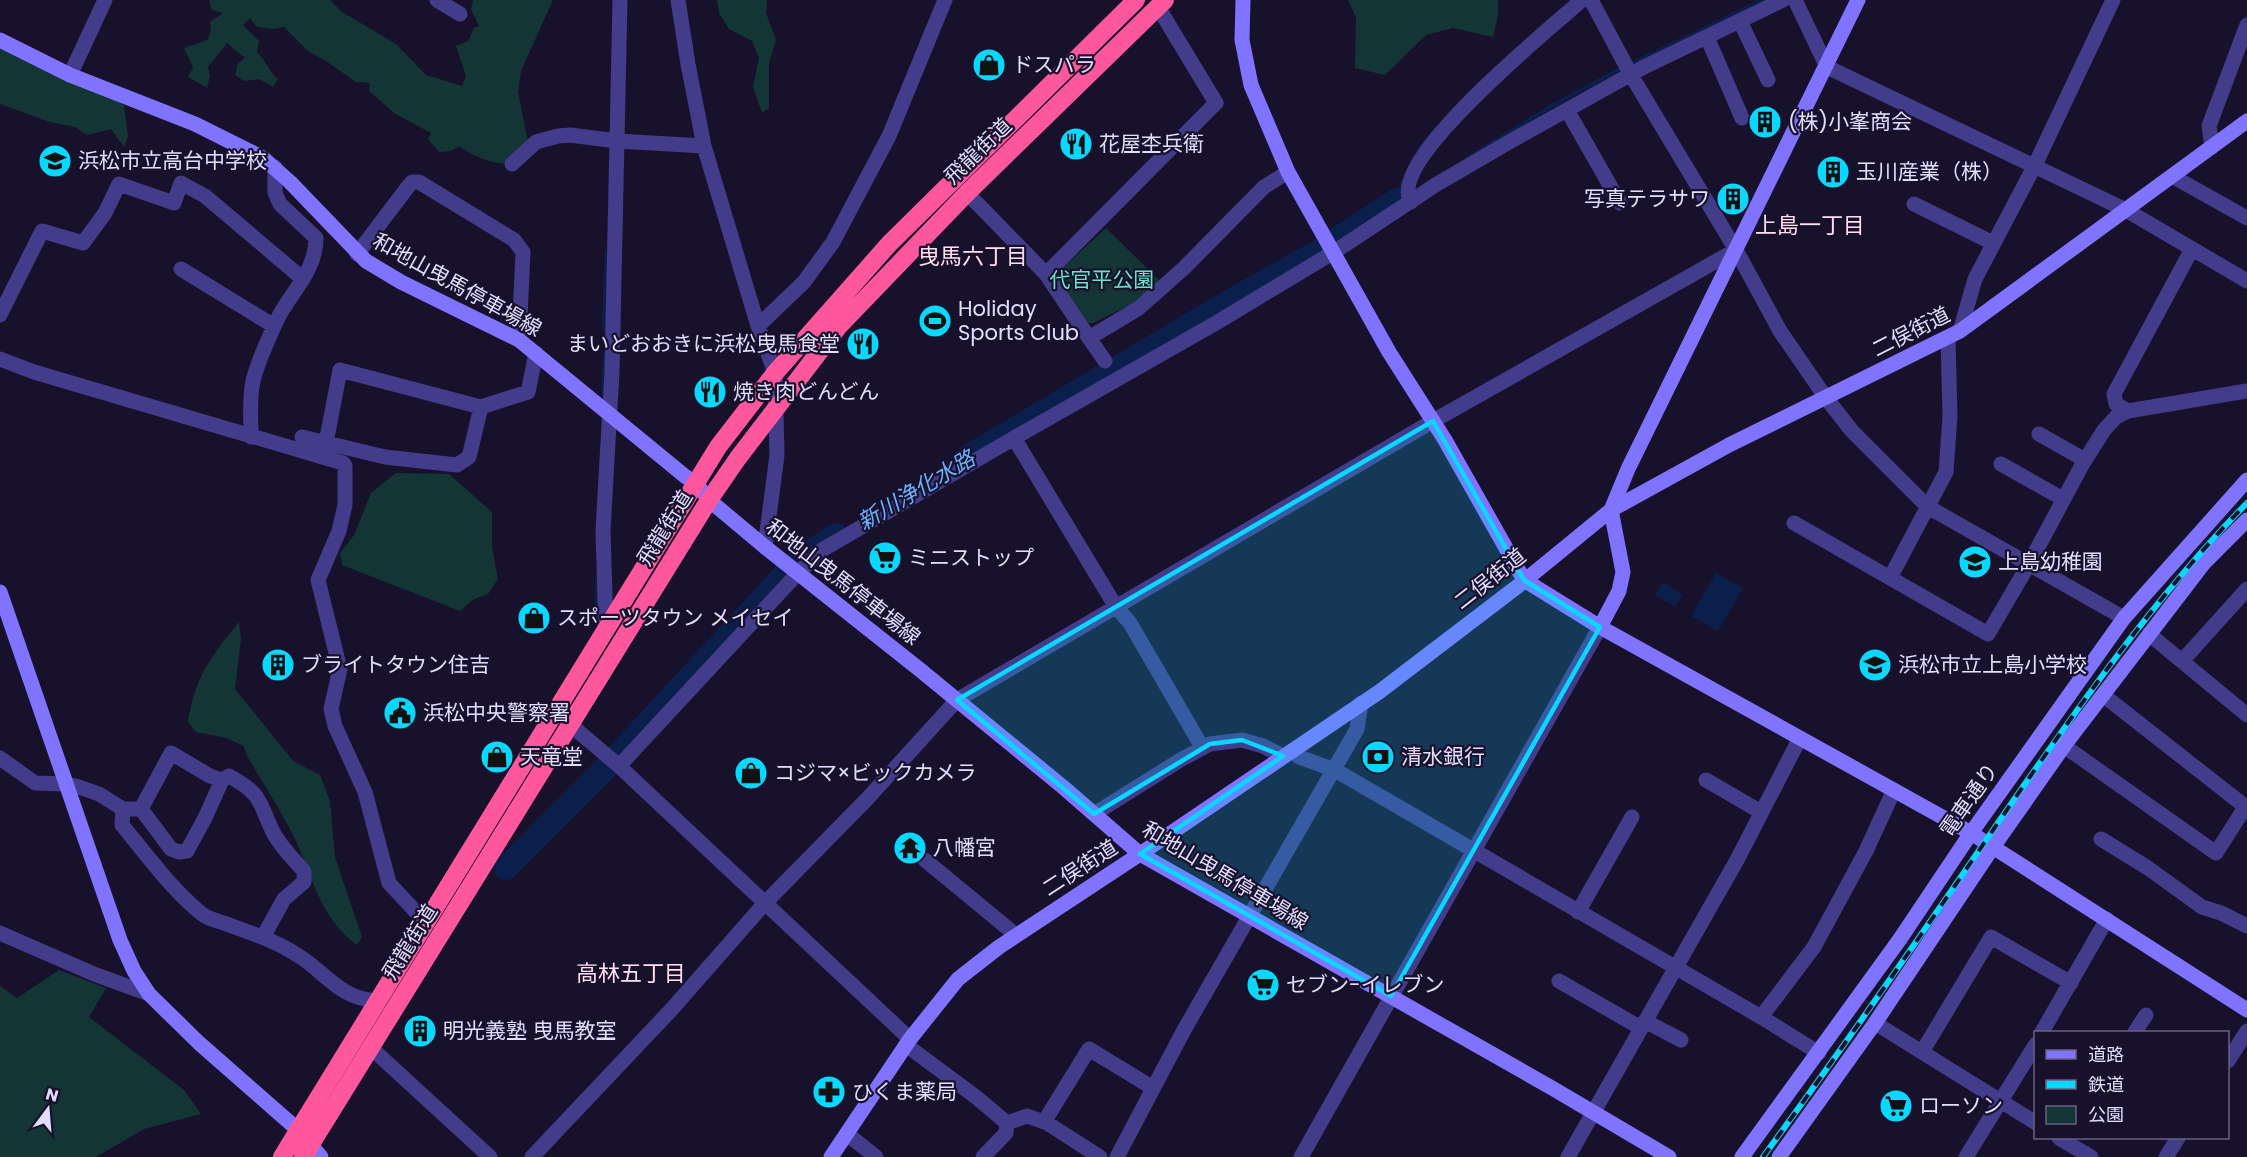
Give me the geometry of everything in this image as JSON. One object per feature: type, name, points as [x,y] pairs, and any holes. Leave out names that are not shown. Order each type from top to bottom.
[{"type":"highway","name":"飛龍街道","points":[[282,1157],[297,1129],[718,447],[775,373],[889,244],[1136,0]]},
{"type":"highway","name":"飛龍街道","points":[[312,1153],[370,1047],[709,500],[777,406],[839,326],[967,193],[1158,2]]},
{"type":"street","points":[[70,75],[105,0]]},
{"type":"street","points":[[437,0],[460,14]]},
{"type":"street","points":[[606,629],[603,531],[612,372],[621,0]]},
{"type":"street","points":[[678,0],[704,146],[758,326],[775,373],[777,454],[765,547]]},
{"type":"street","points":[[758,326],[804,282],[833,242],[889,136],[945,0]]},
{"type":"street","points":[[1243,0],[1242,40],[1251,85],[1288,172],[1389,352],[1433,422],[1524,580],[1600,627],[1971,833],[2247,1010]]},
{"type":"street","points":[[1409,195],[1420,159],[1444,127],[1494,78],[1582,0]]},
{"type":"street","points":[[1591,0],[1628,69],[1736,250],[1780,331],[1826,398],[1852,431],[1928,507],[2124,618]]},
{"type":"street","points":[[619,766],[794,569],[822,550],[1216,323],[1409,195],[1446,179],[1567,110],[1628,69],[1707,37],[1783,0]]},
{"type":"street","points":[[1795,0],[1827,67],[2126,210],[2247,281]]},
{"type":"street","points":[[1301,1157],[1534,746],[1619,591],[1623,572],[1611,510],[1628,469],[1858,0]]},
{"type":"street","points":[[1890,578],[1946,472],[1954,335],[1976,279],[2034,165],[2113,0]]},
{"type":"street","points":[[1046,274],[1216,103],[1158,2]]},
{"type":"street","points":[[1740,21],[1768,80]]},
{"type":"street","points":[[2212,147],[2208,126],[2247,25]]},
{"type":"street","points":[[1707,37],[1742,118]]},
{"type":"street","name":"和地山曳馬停車場線","points":[[0,40],[70,75],[195,124],[254,152],[275,167],[357,254],[401,282],[519,340],[536,353],[696,483],[709,500],[765,547],[957,700],[1140,854],[1669,1157]]},
{"type":"street","points":[[1567,110],[1620,203]]},
{"type":"street","name":"二俣街道","points":[[831,1157],[908,1042],[958,979],[1016,935],[1362,703],[1524,580],[1611,510],[1729,445],[1954,335],[2247,121]]},
{"type":"street","points":[[512,164],[536,142],[558,136],[570,135],[617,141],[704,146]]},
{"type":"street","points":[[251,437],[252,382],[274,326],[303,279],[316,249],[316,238],[280,204],[275,193],[275,167]]},
{"type":"street","points":[[1089,338],[1139,308],[1184,268],[1264,187],[1288,172]]},
{"type":"street","points":[[2172,176],[2247,218]]},
{"type":"street","points":[[357,254],[412,182],[419,182],[513,240],[523,252],[519,340]]},
{"type":"street","points":[[0,315],[42,231],[83,243],[105,213],[119,184],[174,203],[181,183],[205,196],[303,279]]},
{"type":"street","points":[[967,193],[1046,274],[1104,361]]},
{"type":"street","points":[[1914,204],[1994,243]]},
{"type":"street","points":[[2128,411],[2116,404],[2114,394],[2192,249]]},
{"type":"street","points":[[532,1157],[671,1010],[765,903],[867,800],[957,700],[1433,422],[1736,250]]},
{"type":"street","points":[[181,269],[274,326]]},
{"type":"street","points":[[326,443],[340,370],[481,407],[528,392],[536,353]]},
{"type":"street","points":[[0,359],[34,372],[342,463],[345,466],[345,505],[339,531],[318,580],[340,669],[331,710],[335,726],[365,792],[388,883],[415,911],[428,918]]},
{"type":"street","points":[[1794,523],[1988,634],[2085,460],[2115,417],[2128,411],[2247,391]]},
{"type":"street","points":[[302,437],[385,457],[457,465],[469,457],[481,407]]},
{"type":"street","points":[[2039,434],[2085,460]]},
{"type":"street","points":[[1014,438],[1116,607],[1130,623],[1202,747]]},
{"type":"street","points":[[2001,464],[2063,499]]},
{"type":"street","name":"電車通り","points":[[1742,1157],[1900,939],[1971,833],[2124,618],[2247,480]]},
{"type":"street","points":[[1779,1157],[1875,1023],[2064,746],[2204,563],[2247,520]]},
{"type":"street","points":[[2182,661],[2247,590]]},
{"type":"street","points":[[0,592],[120,940],[134,971],[150,994],[199,1043],[297,1129],[312,1153]]},
{"type":"street","points":[[2149,634],[2245,709]]},
{"type":"street","points":[[2064,746],[2216,853],[2246,810],[2242,804],[2103,695]]},
{"type":"street","points":[[1117,1157],[1249,916],[1335,770],[1357,729],[1362,703]]},
{"type":"street","points":[[557,708],[602,753],[619,766],[765,903],[908,1042],[1007,1123]]},
{"type":"street","points":[[1568,1157],[1674,967],[1737,860],[1800,738]]},
{"type":"street","points":[[1094,814],[1202,747],[1242,740],[1299,757],[1335,770],[1761,1017],[1819,1053]]},
{"type":"street","points":[[141,809],[171,753],[210,776],[222,780]]},
{"type":"street","points":[[0,758],[35,783],[66,784],[99,794],[123,809],[141,809]]},
{"type":"street","points":[[141,809],[171,849],[179,852],[187,851],[222,780],[229,776],[249,787],[259,799],[278,840],[304,872],[304,882],[284,899],[263,937]]},
{"type":"street","points":[[1706,780],[1761,812]]},
{"type":"street","points":[[1761,1017],[1819,937],[1866,851],[1894,790]]},
{"type":"street","points":[[123,809],[122,825],[165,877],[204,915],[263,937],[300,956],[330,983],[368,1001],[376,1001]]},
{"type":"street","points":[[1578,912],[1632,817]]},
{"type":"street","points":[[2101,839],[2148,868],[2202,907],[2221,913],[2247,926]]},
{"type":"street","points":[[925,860],[1016,935]]},
{"type":"street","points":[[2043,1031],[2107,920]]},
{"type":"street","points":[[0,933],[94,974],[150,994]]},
{"type":"street","points":[[1923,1052],[1991,937],[2071,983]]},
{"type":"street","points":[[1559,981],[1681,1041]]},
{"type":"street","points":[[2136,1031],[2146,1015]]},
{"type":"street","points":[[1875,1023],[2034,1122]]},
{"type":"street","points":[[2229,1059],[2247,1031]]},
{"type":"street","points":[[370,1047],[490,1157]]},
{"type":"street","points":[[1966,1157],[2034,1047]]},
{"type":"street","points":[[1044,1122],[1089,1049],[1153,1088]]},
{"type":"street","points":[[1007,1123],[1027,1116],[1044,1122],[1100,1157]]},
{"type":"street","points":[[982,1157],[1006,1133],[1007,1123]]},
{"type":"street","points":[[847,1134],[876,1157]]},
{"type":"street","points":[[2065,1139],[2091,1157]]},
{"type":"street","points":[[2166,1157],[2177,1139]]},
{"type":"highlighted area","points":[[1433,421],[1524,580],[1600,627],[1391,996],[1140,854],[1283,756],[1242,740],[1210,744],[1094,814],[957,700]]},
{"type":"green space","points":[[209,0],[330,0],[342,12],[396,44],[426,75],[462,86],[466,76],[456,46],[468,41],[474,28],[479,26],[471,9],[473,0],[553,0],[521,71],[518,92],[528,142],[507,164],[482,158],[459,146],[451,151],[439,152],[428,139],[431,133],[394,113],[369,91],[370,84],[356,82],[308,51],[284,27],[273,29],[257,27],[250,18],[243,25],[259,41],[257,52],[278,79],[273,87],[259,79],[244,81],[235,75],[238,63],[245,58],[227,43],[208,67],[210,76],[207,88],[188,77],[193,67],[184,48],[207,40],[211,32],[210,22],[223,13],[212,10]]},
{"type":"green space","points":[[717,0],[767,0],[766,13],[776,40],[769,63],[769,108],[762,113],[753,87],[759,58],[752,41],[729,29],[719,13]]},
{"type":"green space","points":[[1348,0],[1498,0],[1498,16],[1493,37],[1453,28],[1426,35],[1385,75],[1355,68],[1356,17]]},
{"type":"green space","points":[[0,47],[106,93],[124,105],[128,136],[124,147],[111,129],[87,135],[75,127],[50,122],[0,104]]},
{"type":"green space","name":"代官平公園","points":[[1106,228],[1160,281],[1138,301],[1093,323],[1087,323],[1057,279],[1058,272]]},
{"type":"green space","points":[[396,473],[449,474],[492,512],[492,547],[498,579],[488,594],[474,599],[460,611],[342,565],[340,553],[354,535],[371,493]]},
{"type":"green space","points":[[239,622],[241,639],[235,689],[293,761],[320,775],[330,801],[335,857],[362,937],[357,945],[334,923],[326,910],[295,839],[246,754],[244,746],[226,738],[196,732],[188,722],[195,692],[206,668]]},
{"type":"green space","points":[[59,970],[106,988],[89,1017],[184,1090],[201,1114],[144,1129],[96,1157],[0,1157],[0,986],[17,998]]},
{"type":"water","points":[[1716,573],[1743,588],[1718,631],[1691,616]]},
{"type":"water","points":[[1663,582],[1683,594],[1675,607],[1655,595]]},
{"type":"waterway","points":[[1629,65],[1763,0]]},
{"type":"waterway","points":[[1468,158],[1555,104],[1622,68]]},
{"type":"waterway","points":[[1419,150],[1436,128]]},
{"type":"waterway","points":[[1397,199],[1403,181]]},
{"type":"waterway","points":[[1397,200],[1407,194]]},
{"type":"waterway","name":"新川浄化水路","points":[[969,456],[1230,301],[1316,253],[1397,200]]},
{"type":"waterway","points":[[606,332],[604,317],[607,252]]},
{"type":"waterway","points":[[603,391],[605,354]]},
{"type":"waterway","name":"新川浄化水路","points":[[506,868],[606,768],[799,559],[836,535]]},
{"type":"waterway","points":[[597,578],[597,611]]},
{"type":"railway","points":[[1763,1157],[2113,661],[2211,541],[2247,503]]},
{"type":"place","name":"ドスパラ","points":[[989,65]]},
{"type":"place","name":"(株)小峯商会","points":[[1765,122]]},
{"type":"place","name":"花屋杢兵衛","points":[[1076,144]]},
{"type":"place","name":"浜松市立高台中学校","points":[[55,161]]},
{"type":"place","name":"玉川産業（株）","points":[[1833,172]]},
{"type":"place","name":"写真テラサワ","points":[[1733,199]]},
{"type":"place","name":"Holiday Sports Club","points":[[935,321]]},
{"type":"place","name":"まいどおおきに浜松曳馬食堂","points":[[863,344]]},
{"type":"place","name":"焼き肉どんどん","points":[[710,392]]},
{"type":"place","name":"ミニストップ","points":[[885,558]]},
{"type":"place","name":"上島幼稚園","points":[[1975,562]]},
{"type":"place","name":"スポーツタウン メイセイ","points":[[534,618]]},
{"type":"place","name":"ブライトタウン住吉","points":[[278,665]]},
{"type":"place","name":"浜松市立上島小学校","points":[[1875,665]]},
{"type":"place","name":"浜松中央警察署","points":[[400,713]]},
{"type":"place","name":"天竜堂","points":[[497,757]]},
{"type":"place","name":"清水銀行","points":[[1378,757]]},
{"type":"place","name":"コジマ×ビックカメラ","points":[[751,773]]},
{"type":"place","name":"八幡宮","points":[[910,848]]},
{"type":"place","name":"セブン-イレブン","points":[[1263,985]]},
{"type":"place","name":"明光義塾 曳馬教室","points":[[420,1031]]},
{"type":"place","name":"ひくま薬局","points":[[829,1092]]},
{"type":"place","name":"ローソン","points":[[1896,1106]]},
{"type":"district","name":"上島一丁目","points":[[1810,225]]},
{"type":"district","name":"曳馬六丁目","points":[[973,256]]},
{"type":"district","name":"高林五丁目","points":[[631,973]]}]
